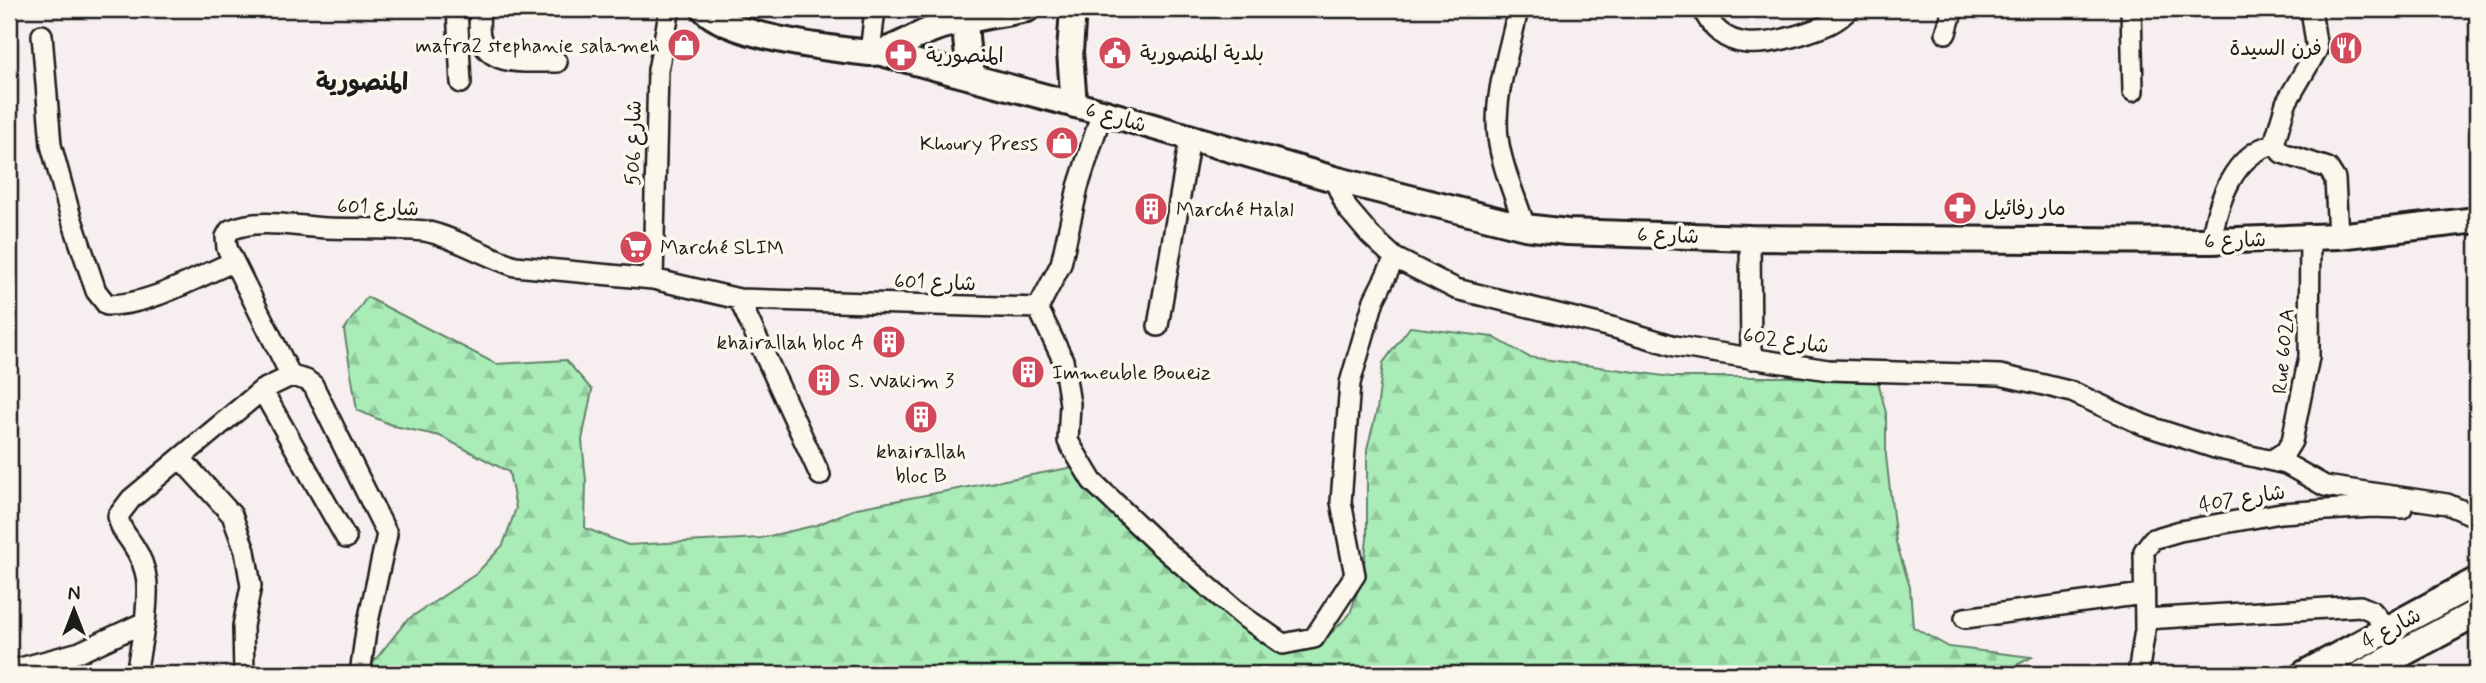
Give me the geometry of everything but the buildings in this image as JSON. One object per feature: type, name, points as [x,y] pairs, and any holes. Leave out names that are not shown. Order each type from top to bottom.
[{"type":"main road","name":"شارع 4","points":[[2305,674],[2477,581]]},
{"type":"main road","name":"شارع 4","points":[[2363,674],[2477,613]]},
{"type":"street","points":[[457,9],[461,83]]},
{"type":"street","points":[[480,9],[480,36],[489,52],[499,60],[557,62]]},
{"type":"street","name":"شارع 506","points":[[653,279],[658,70],[670,9]]},
{"type":"street","points":[[875,9],[876,53],[915,35],[966,21],[1027,9]]},
{"type":"street","points":[[1073,9],[1070,52],[1074,105]]},
{"type":"street","points":[[1518,9],[1497,122],[1502,161],[1525,227]]},
{"type":"street","points":[[1703,9],[1708,21],[1725,36],[1750,44],[1786,38],[1829,25],[1849,9]]},
{"type":"street","points":[[1946,33],[1953,9]]},
{"type":"street","points":[[2131,9],[2133,91]]},
{"type":"street","points":[[2274,144],[2286,103],[2317,50],[2311,9]]},
{"type":"street","name":"شارع 6","points":[[702,11],[749,31],[789,42],[876,53],[1102,112],[1334,180],[1525,227],[1567,232],[1750,237],[2211,241],[2338,236],[2477,220]]},
{"type":"street","points":[[966,21],[965,40],[974,78]]},
{"type":"street","points":[[42,35],[51,145],[70,214],[96,291],[107,304],[124,305],[143,300],[233,262]]},
{"type":"street","points":[[1102,112],[1078,187],[1061,264],[1038,308],[1063,360],[1070,404],[1068,441],[1092,481],[1244,617],[1283,644],[1314,639],[1355,575],[1341,502],[1350,383],[1374,300],[1395,258]]},
{"type":"street","points":[[1158,326],[1190,138]]},
{"type":"street","points":[[2274,144],[2282,153],[2328,168],[2334,179],[2338,236]]},
{"type":"street","points":[[2211,241],[2216,214],[2242,161],[2259,148],[2274,144]]},
{"type":"street","name":"شارع 602","points":[[1334,180],[1347,208],[1370,235],[1395,258],[1456,289],[1615,328],[1675,346],[1751,359],[1828,370],[2000,375],[2072,392],[2144,425],[2215,448],[2286,464],[2325,486],[2447,504],[2477,518]]},
{"type":"street","name":"شارع 601","points":[[291,376],[227,248],[226,237],[230,230],[249,225],[399,229],[441,235],[498,261],[523,267],[653,279],[738,299],[1038,308]]},
{"type":"street","points":[[1750,237],[1751,359]]},
{"type":"street","name":"Rue 602A","points":[[2274,460],[2286,451],[2292,441],[2309,357],[2310,237]]},
{"type":"street","points":[[738,299],[820,475]]},
{"type":"street","points":[[136,674],[149,586],[145,568],[134,545],[120,529],[118,516],[131,499],[261,390],[291,376],[313,385],[387,534],[366,631],[360,674]]},
{"type":"street","points":[[261,390],[346,538]]},
{"type":"street","points":[[181,459],[232,515],[246,551],[251,586],[243,626],[244,674]]},
{"type":"street","name":"شارع 407","points":[[2138,674],[2145,619],[2144,551],[2153,539],[2160,535],[2281,513],[2372,507],[2423,508],[2477,518]]},
{"type":"street","points":[[1965,618],[2144,594]]},
{"type":"street","points":[[2145,619],[2360,606],[2372,611],[2388,630]]},
{"type":"street","points":[[9,671],[80,652],[145,622]]},
{"type":"green space","points":[[367,297],[496,364],[566,360],[592,390],[582,440],[586,481],[585,528],[628,545],[761,538],[817,525],[857,508],[1079,466],[1284,650],[1324,640],[1350,614],[1363,574],[1367,538],[1367,449],[1377,410],[1383,363],[1410,327],[1493,337],[1529,357],[1671,377],[1877,377],[1886,413],[1886,456],[1896,542],[1910,587],[1913,627],[1949,647],[2032,657],[2000,674],[364,674],[407,620],[476,574],[503,545],[516,508],[509,472],[440,436],[394,426],[357,410],[344,330]]},
{"type":"green space","points":[[55,656],[82,664],[81,674],[9,674]]},
{"type":"place","name":"mafra2 stephanie salameh","points":[[684,45]]},
{"type":"place","name":"فرن السيدة","points":[[2346,48]]},
{"type":"place","name":"بلدية المنصورية","points":[[1115,53]]},
{"type":"place","name":"المنصورية","points":[[901,55]]},
{"type":"place","name":"Khoury Press","points":[[1062,143]]},
{"type":"place","name":"مار رفائيل","points":[[1960,208]]},
{"type":"place","name":"Marché Halal","points":[[1151,209]]},
{"type":"place","name":"Marché SLIM","points":[[636,247]]},
{"type":"place","name":"khairallah bloc A","points":[[889,342]]},
{"type":"place","name":"Immeuble Boueiz","points":[[1028,372]]},
{"type":"place","name":"S. Wakim 3","points":[[824,380]]},
{"type":"place","name":"khairallah bloc B","points":[[921,417]]},
{"type":"district","name":"المنصورية","points":[[362,82]]}]
